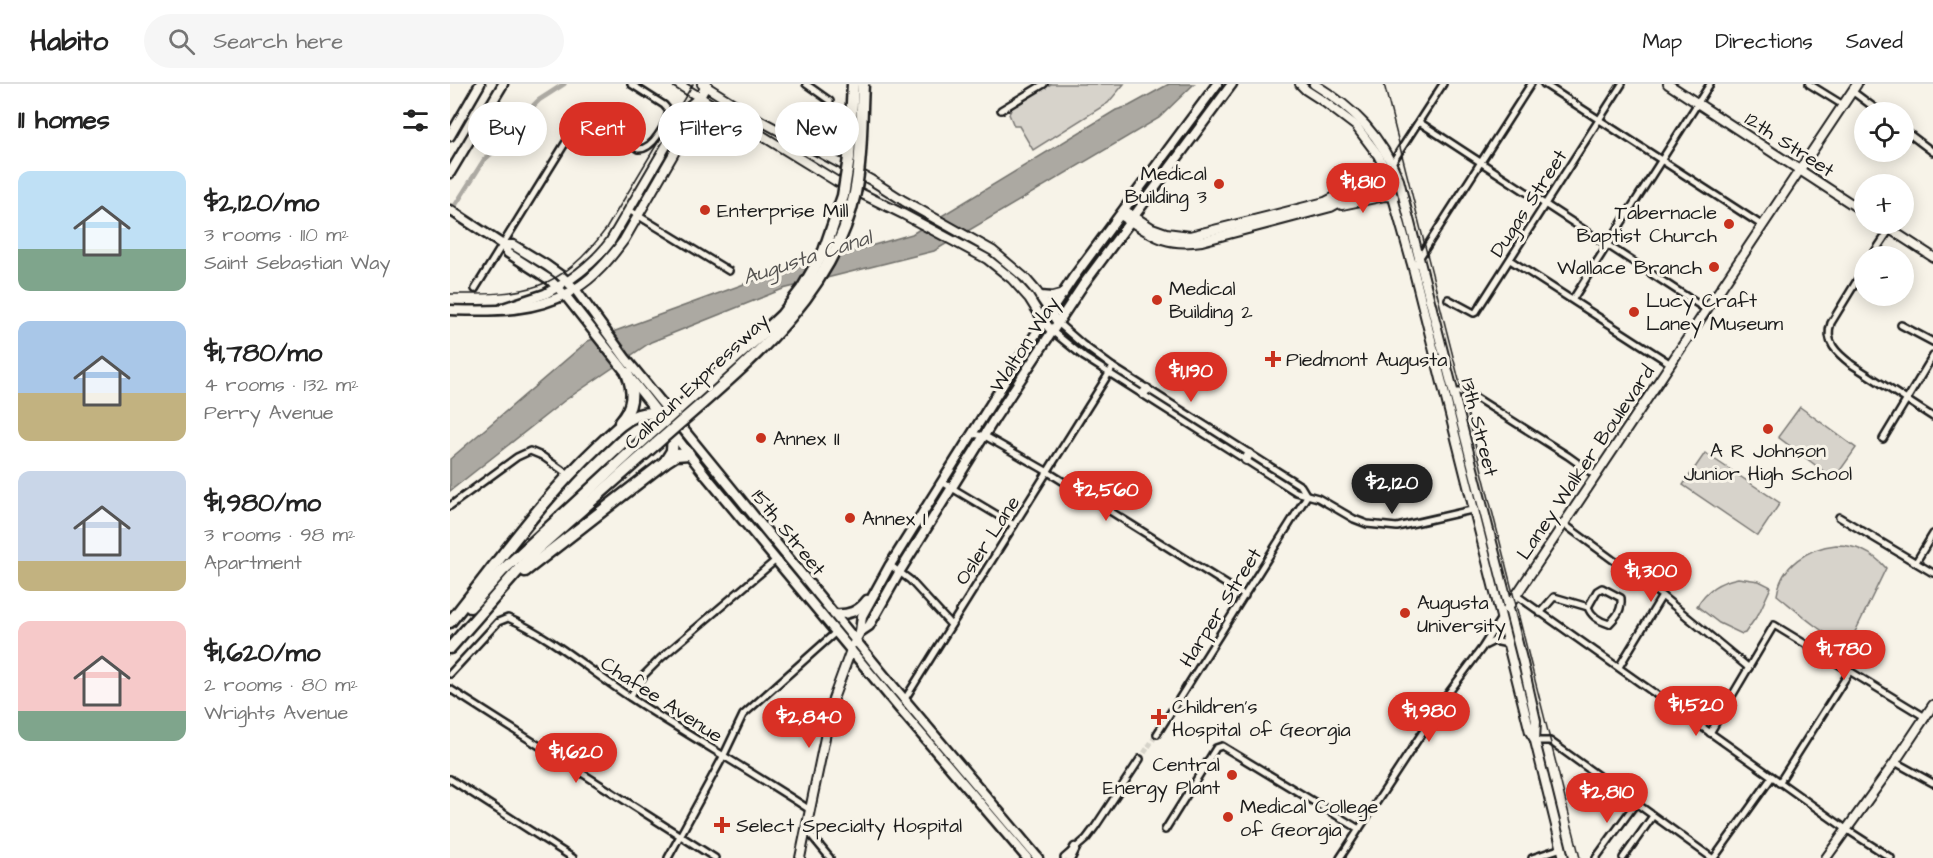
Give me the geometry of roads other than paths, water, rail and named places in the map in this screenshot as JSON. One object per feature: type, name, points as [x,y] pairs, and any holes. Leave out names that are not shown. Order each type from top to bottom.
[{"type":"highway","name":"Calhoun Expressway","points":[[450,648],[536,550],[782,315],[802,289],[824,251],[843,196],[849,158],[853,84]]},
{"type":"highway","name":"Calhoun Expressway","points":[[450,630],[510,563],[764,345],[811,292],[826,269],[841,237],[855,195],[860,153],[863,84]]},
{"type":"highway","points":[[613,432],[625,416],[631,401],[632,386],[627,373]]},
{"type":"highway","points":[[450,622],[569,475],[626,421],[652,413],[674,418],[672,451],[665,462]]},
{"type":"highway","points":[[493,599],[554,546],[626,494],[665,462],[676,455],[689,454]]},
{"type":"main road","points":[[450,136],[480,84]]},
{"type":"main road","name":"Walton Way","points":[[800,858],[833,699],[858,636],[862,616],[878,586],[992,401],[1050,313],[1217,84]]},
{"type":"main road","name":"Walton Way","points":[[858,636],[869,626],[900,571],[1002,407],[1083,285],[1232,84]]},
{"type":"main road","points":[[1300,84],[1356,126],[1378,155],[1385,170],[1413,268],[1564,858]]},
{"type":"main road","name":"13th Street","points":[[1314,84],[1329,93],[1363,121],[1384,148],[1405,198],[1534,712],[1535,741]]},
{"type":"main road","name":"12th Street","points":[[1668,84],[1854,205]]},
{"type":"main road","points":[[450,173],[499,85]]},
{"type":"main road","points":[[680,85],[836,181],[987,259],[1006,274],[1029,298],[1052,331]]},
{"type":"main road","points":[[680,85],[687,102]]},
{"type":"main road","points":[[450,310],[514,310],[532,307],[565,295],[596,273],[615,252],[638,215],[700,108],[700,97],[705,85],[775,129]]},
{"type":"main road","name":"Laney Walker Boulevard","points":[[1501,618],[1855,88]]},
{"type":"main road","points":[[694,102],[700,97]]},
{"type":"main road","points":[[500,309],[545,294],[568,281],[598,258],[610,242],[660,156]]},
{"type":"main road","points":[[810,165],[816,156]]},
{"type":"main road","points":[[826,156],[993,251],[1018,270],[1039,294],[1058,323]]},
{"type":"main road","points":[[1331,207],[1369,186],[1392,163]]},
{"type":"main road","points":[[1133,219],[1178,236],[1199,234],[1325,202],[1360,184],[1376,171],[1385,170]]},
{"type":"main road","points":[[1122,212],[1158,238],[1173,242],[1193,243],[1331,207],[1378,197],[1394,197]]},
{"type":"main road","name":"15th Street","points":[[450,210],[503,244],[513,245],[568,281],[598,319],[602,335]]},
{"type":"main road","points":[[1898,234],[1933,257]]},
{"type":"main road","name":"15th Street","points":[[503,244],[508,253],[557,287],[602,335],[622,361],[674,418],[834,614],[858,636],[905,699],[1038,858]]},
{"type":"main road","points":[[1039,294],[1052,297],[1063,294]]},
{"type":"main road","name":"15th Street","points":[[622,361],[627,373],[689,454],[1027,858]]},
{"type":"main road","points":[[992,401],[1002,407]]},
{"type":"main road","points":[[834,614],[850,614],[862,607],[878,586]]},
{"type":"main road","points":[[1826,858],[1933,705]]},
{"type":"main road","points":[[1070,858],[1075,848]]},
{"type":"street","points":[[475,289],[582,117],[590,118],[642,149],[652,143],[667,119],[669,111],[664,105],[631,84]]},
{"type":"street","points":[[806,84],[830,101]]},
{"type":"street","points":[[1001,110],[1044,84]]},
{"type":"street","points":[[1392,163],[1443,84]]},
{"type":"street","points":[[1413,268],[1531,84]]},
{"type":"street","points":[[1544,84],[1763,226]]},
{"type":"street","name":"Dugas Street","points":[[1448,299],[1474,314],[1622,84]]},
{"type":"street","points":[[1573,299],[1710,84]]},
{"type":"street","points":[[1809,84],[1843,105]]},
{"type":"street","points":[[1855,88],[1870,102]]},
{"type":"street","points":[[1419,122],[1707,310]]},
{"type":"street","points":[[1914,138],[1933,152]]},
{"type":"street","points":[[629,210],[729,271]]},
{"type":"street","points":[[1509,260],[1671,364]]},
{"type":"street","points":[[1854,285],[1831,323],[1828,332],[1830,341],[1839,355],[1933,417]]},
{"type":"street","points":[[1058,323],[1145,391],[1247,457],[1296,492],[1318,498],[1365,524],[1397,527],[1483,507]]},
{"type":"street","points":[[1901,325],[1933,342]]},
{"type":"street","points":[[1052,331],[1071,348],[1109,373],[1145,391]]},
{"type":"street","points":[[1883,439],[1933,356]]},
{"type":"street","name":"Osler Lane","points":[[905,699],[1113,367]]},
{"type":"street","points":[[1454,392],[1467,392],[1568,456],[1596,477]]},
{"type":"street","points":[[972,434],[985,436],[1048,472],[1245,596]]},
{"type":"street","points":[[450,506],[517,456],[530,451],[542,456],[569,475]]},
{"type":"street","points":[[942,482],[1014,525]]},
{"type":"street","name":"Harper Street","points":[[1157,734],[1307,496]]},
{"type":"street","points":[[1839,518],[1933,573]]},
{"type":"street","points":[[1564,524],[1662,596],[1749,668]]},
{"type":"street","points":[[1916,562],[1933,534]]},
{"type":"street","points":[[630,697],[644,675],[661,658],[776,560]]},
{"type":"street","points":[[890,565],[900,571],[951,625]]},
{"type":"street","points":[[1602,588],[1621,598],[1622,607],[1616,618],[1609,624],[1590,614],[1588,607],[1597,591],[1602,588]]},
{"type":"street","points":[[1516,595],[1779,783],[1887,857]]},
{"type":"street","points":[[1619,667],[1662,596]]},
{"type":"street","points":[[1540,613],[1554,597],[1588,607]]},
{"type":"street","name":"Chafee Avenue","points":[[450,674],[498,622],[508,618],[518,622],[723,757],[810,810]]},
{"type":"street","name":"Laney Walker Boulevard","points":[[1340,858],[1447,695],[1501,618]]},
{"type":"street","points":[[1710,733],[1774,625],[1925,717]]},
{"type":"street","points":[[668,858],[743,715],[836,632]]},
{"type":"street","points":[[1482,648],[1494,641],[1508,644]]},
{"type":"street","points":[[1779,783],[1850,671]]},
{"type":"street","points":[[450,688],[715,858]]},
{"type":"street","points":[[1535,741],[1550,741],[1713,858],[1772,777]]},
{"type":"street","points":[[1165,830],[1216,748],[1221,746],[1359,829]]},
{"type":"street","points":[[1064,858],[1086,838],[1140,759]]},
{"type":"street","points":[[1895,762],[1933,783]]},
{"type":"street","points":[[450,779],[573,858]]},
{"type":"street","points":[[1596,858],[1636,803]]},
{"type":"street","points":[[1623,858],[1653,816]]},
{"type":"street","points":[[806,830],[830,858]]},
{"type":"street","points":[[1532,858],[1562,848]]},
{"type":"waterway","points":[[451,212],[484,160],[496,149],[518,121],[539,100],[564,84]]},
{"type":"tunnel","points":[[1140,759],[1157,734]]},
{"type":"railway","points":[[450,294],[499,293],[538,286],[556,278],[572,266],[606,229],[693,84]]},
{"type":"railway","points":[[1384,84],[1580,858]]},
{"type":"place","name":"Medical Building 3","points":[[1219,184]]},
{"type":"place","name":"Enterprise Mill","points":[[705,210]]},
{"type":"place","name":"Tabernacle Baptist Church","points":[[1729,224]]},
{"type":"place","name":"Wallace Branch","points":[[1714,267]]},
{"type":"place","name":"Medical Building 2","points":[[1157,300]]},
{"type":"place","name":"Lucy Craft Laney Museum","points":[[1634,312]]},
{"type":"place","name":"Piedmont Augusta","points":[[1273,359]]},
{"type":"place","name":"A R Johnson Junior High School","points":[[1768,429]]},
{"type":"place","name":"Annex II","points":[[761,438]]},
{"type":"place","name":"Annex I","points":[[850,518]]},
{"type":"place","name":"Augusta University","points":[[1405,613]]},
{"type":"place","name":"Children's Hospital of Georgia","points":[[1159,717]]},
{"type":"place","name":"Central Energy Plant","points":[[1232,775]]},
{"type":"place","name":"Medical College of Georgia","points":[[1228,817]]},
{"type":"place","name":"Select Specialty Hospital","points":[[722,825]]},
{"type":"water label","name":"Augusta Canal","points":[[807,257]]}]
